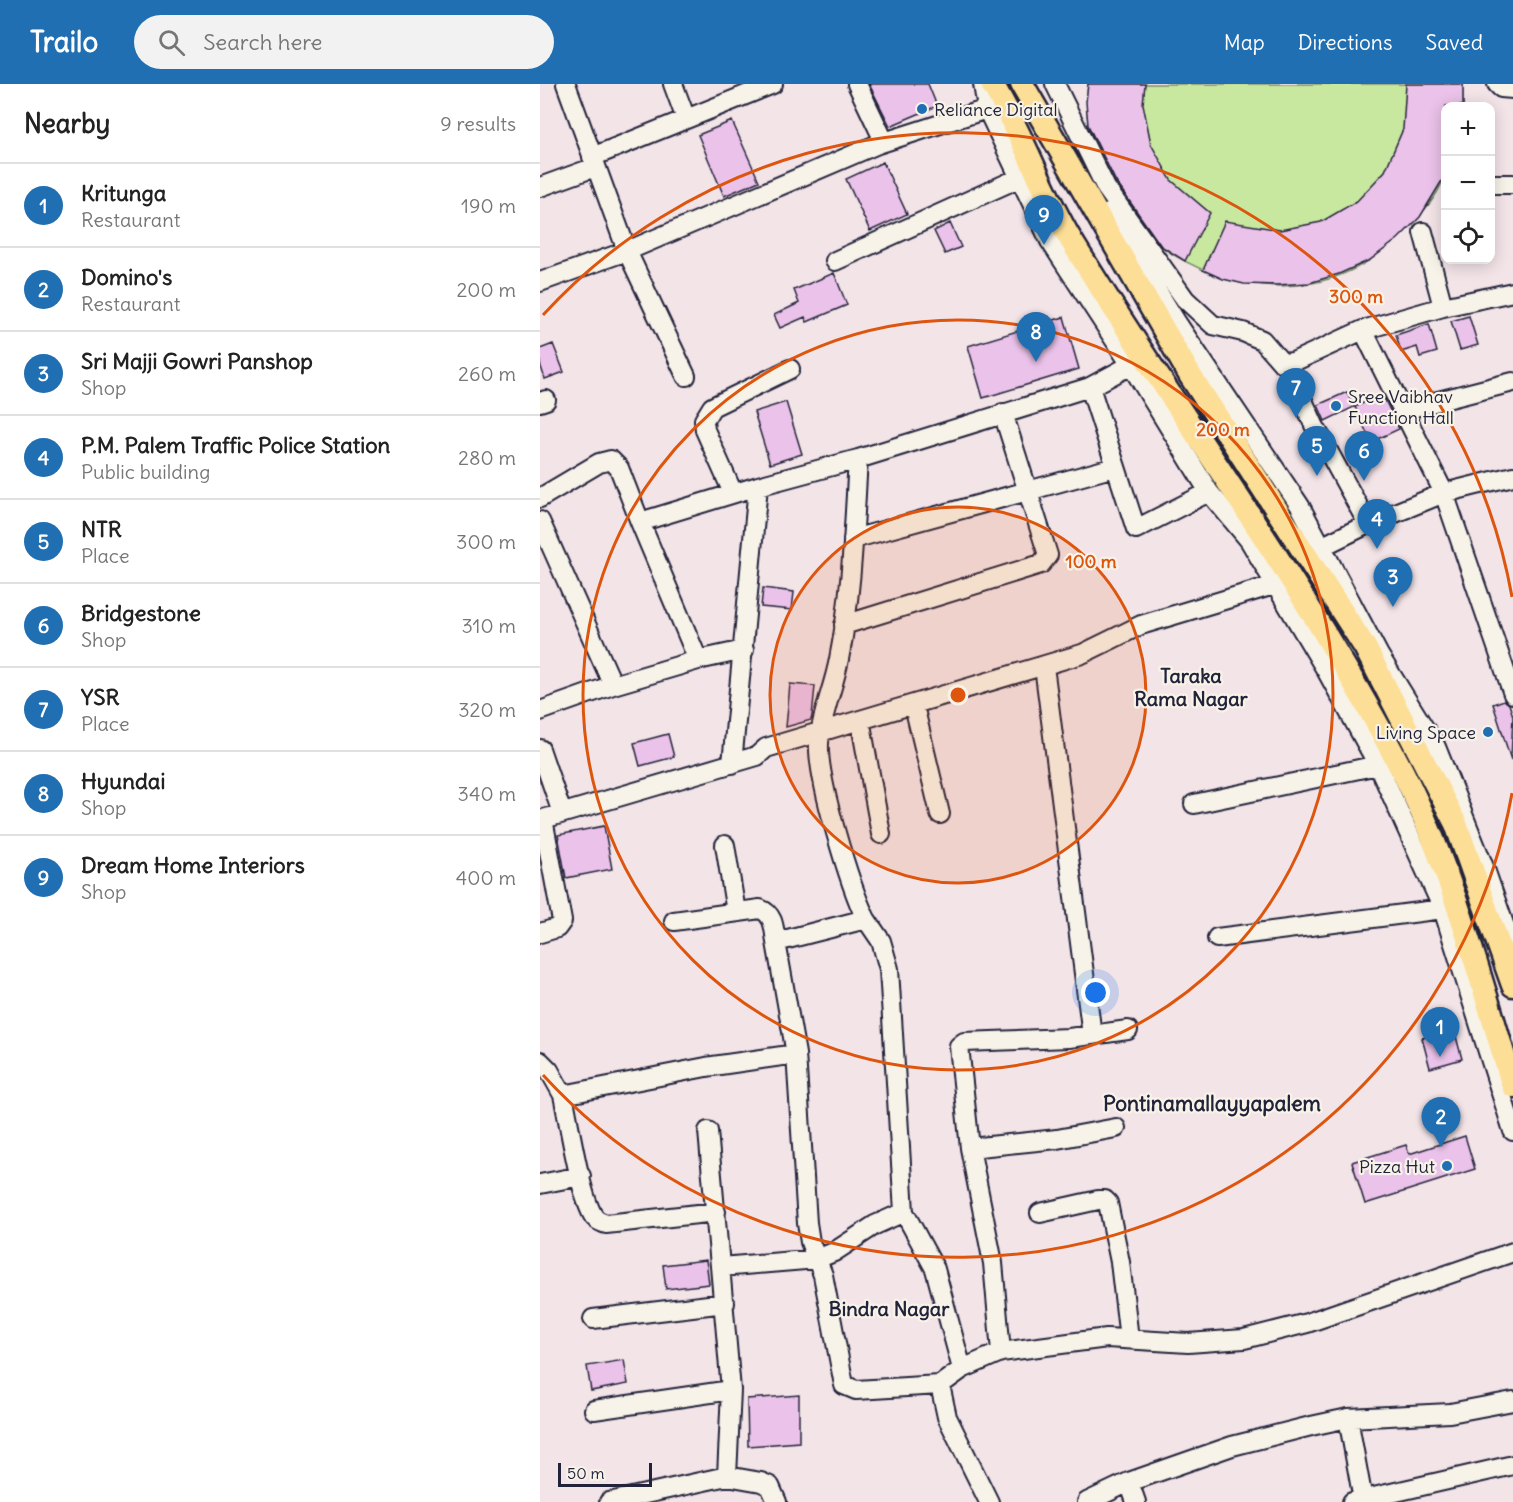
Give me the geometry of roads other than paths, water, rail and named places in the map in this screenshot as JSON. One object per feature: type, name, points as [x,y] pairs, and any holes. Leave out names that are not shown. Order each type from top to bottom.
[{"type":"main road","points":[[992,84],[1070,239],[1292,579],[1397,760],[1433,842],[1468,938],[1513,1086]]},
{"type":"main road","points":[[1022,84],[1190,375],[1365,647],[1456,824],[1513,985]]},
{"type":"street","points":[[566,84],[627,251],[686,376]]},
{"type":"street","points":[[674,84],[686,119]]},
{"type":"street","points":[[540,187],[686,119],[773,84]]},
{"type":"street","points":[[857,84],[884,141]]},
{"type":"street","points":[[983,84],[987,109],[1050,241],[1131,365],[1209,492],[1249,540],[1378,765],[1443,909],[1513,1131]]},
{"type":"street","points":[[1029,84],[1177,323],[1288,487],[1323,546],[1379,655],[1436,747],[1486,872],[1513,950]]},
{"type":"street","points":[[1055,84],[1106,188],[1197,312],[1213,325],[1254,335],[1262,340],[1282,363],[1287,365],[1314,425],[1368,524]]},
{"type":"street","points":[[1497,84],[1501,88],[1513,89]]},
{"type":"street","points":[[540,282],[627,251],[884,141],[987,109]]},
{"type":"street","points":[[835,261],[1020,178]]},
{"type":"street","points":[[1495,184],[1513,184]]},
{"type":"street","points":[[1424,232],[1443,307]]},
{"type":"street","points":[[1287,365],[1362,330],[1443,307],[1513,292]]},
{"type":"street","points":[[1177,323],[1197,312]]},
{"type":"street","points":[[1362,330],[1444,493],[1513,691]]},
{"type":"street","points":[[640,522],[733,493],[858,459],[1003,412],[1090,387],[1131,365]]},
{"type":"street","points":[[733,493],[705,430],[704,420],[712,407],[790,369]]},
{"type":"street","points":[[1403,410],[1513,382]]},
{"type":"street","points":[[1090,387],[1136,529],[1209,492]]},
{"type":"street","points":[[844,625],[1041,564],[1048,555],[1003,412]]},
{"type":"street","points":[[858,459],[844,625],[839,659],[820,737],[824,782],[851,883],[866,919],[881,941],[889,969],[904,1212],[936,1269],[962,1369]]},
{"type":"street","points":[[540,498],[599,463],[611,460],[619,468],[698,660]]},
{"type":"street","points":[[853,539],[1115,467]]},
{"type":"street","points":[[1323,546],[1368,524],[1444,493],[1513,476]]},
{"type":"street","points":[[732,764],[758,486]]},
{"type":"street","points":[[540,521],[613,685]]},
{"type":"street","points":[[540,933],[557,928],[562,921],[541,819],[732,764],[757,756],[766,748],[862,730],[1099,658],[1148,634],[1279,589]]},
{"type":"street","points":[[820,737],[1082,654],[1141,625],[1279,589]]},
{"type":"street","points":[[540,711],[613,685],[698,660],[744,650]]},
{"type":"street","points":[[1045,674],[1092,1035]]},
{"type":"street","points":[[916,714],[940,814]]},
{"type":"street","points":[[862,730],[882,834]]},
{"type":"street","points":[[540,749],[562,813]]},
{"type":"street","points":[[1194,804],[1378,765]]},
{"type":"street","points":[[725,844],[736,912]]},
{"type":"street","points":[[674,921],[760,909],[768,912],[776,942],[796,1054],[810,1242],[824,1275],[843,1380],[847,1388],[856,1390],[940,1385],[962,1369],[1001,1352],[1107,1338],[1188,1343],[1244,1339],[1307,1323],[1513,1252]]},
{"type":"street","points":[[1217,939],[1443,909]]},
{"type":"street","points":[[776,942],[866,919]]},
{"type":"street","points":[[1001,1352],[993,1263],[970,1148],[959,1046],[964,1042],[1069,1038],[1128,1030]]},
{"type":"street","points":[[563,1095],[706,1067],[796,1054]]},
{"type":"street","points":[[540,1061],[549,1070],[563,1095],[581,1176],[590,1209],[596,1219],[606,1224],[716,1212]]},
{"type":"street","points":[[970,1148],[1057,1138],[1116,1128]]},
{"type":"street","points":[[708,1131],[731,1390],[727,1476]]},
{"type":"street","points":[[540,1184],[581,1176]]},
{"type":"street","points":[[1040,1213],[1098,1200],[1108,1203],[1120,1262],[1129,1340]]},
{"type":"street","points":[[721,1267],[817,1259],[834,1252],[874,1225],[904,1212]]},
{"type":"street","points":[[593,1319],[725,1303]]},
{"type":"street","points":[[940,1385],[947,1417],[989,1502]]},
{"type":"street","points":[[594,1410],[731,1390]]},
{"type":"street","points":[[1087,1502],[1129,1482],[1232,1446],[1348,1418],[1450,1413],[1513,1401]]},
{"type":"street","points":[[1348,1418],[1357,1501],[1513,1466]]},
{"type":"street","points":[[609,1502],[727,1476],[761,1482],[770,1486],[777,1502]]},
{"type":"street","points":[[1129,1482],[1136,1502]]},
{"type":"place","name":"Reliance Digital","points":[[922,109]]},
{"type":"place","name":"Dream Home Interiors","points":[[1044,245]]},
{"type":"place","name":"Hyundai","points":[[1036,362]]},
{"type":"place","name":"Sree Vaibhav Function Hall","points":[[1336,406]]},
{"type":"place","name":"YSR","points":[[1296,418]]},
{"type":"place","name":"NTR","points":[[1317,476]]},
{"type":"place","name":"Bridgestone","points":[[1364,481]]},
{"type":"place","name":"P.M. Palem Traffic Police Station","points":[[1377,549]]},
{"type":"place","name":"Sri Majji Gowri Panshop","points":[[1393,607]]},
{"type":"place","name":"Living Space","points":[[1488,732]]},
{"type":"place","name":"Kritunga","points":[[1440,1057]]},
{"type":"place","name":"Domino's","points":[[1441,1147]]},
{"type":"place","name":"Pizza Hut","points":[[1447,1166]]},
{"type":"district","name":"Taraka Rama Nagar","points":[[1191,686]]},
{"type":"district","name":"Pontinamallayyapalem","points":[[1212,1103]]},
{"type":"district","name":"Bindra Nagar","points":[[889,1308]]}]
